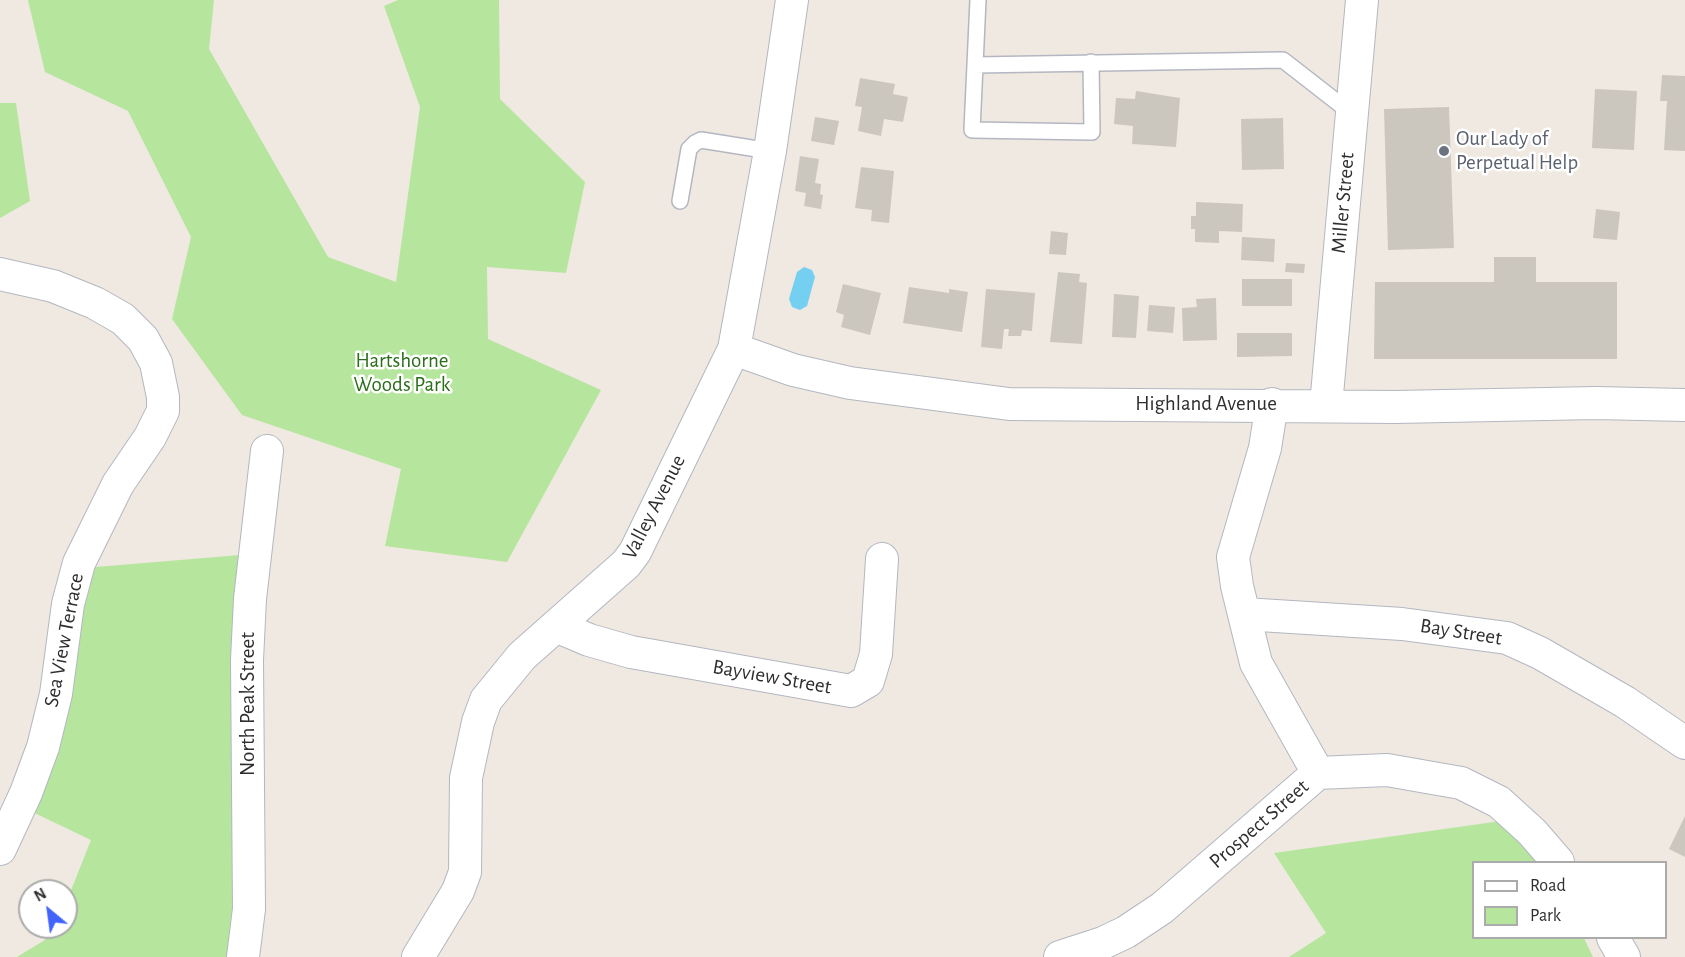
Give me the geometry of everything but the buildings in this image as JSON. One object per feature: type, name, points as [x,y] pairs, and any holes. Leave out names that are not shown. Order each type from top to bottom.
[{"type":"street","name":"Valley Avenue","points":[[418,957],[458,891],[465,872],[465,777],[478,722],[486,700],[522,656],[626,564],[635,552],[734,349],[770,151],[792,0]]},
{"type":"street","name":"Miller Street","points":[[1326,406],[1362,0]]},
{"type":"street","name":"Sea View Terrace","points":[[0,274],[52,286],[95,303],[116,315],[143,339],[156,363],[163,397],[163,411],[150,438],[118,484],[79,563],[68,604],[56,694],[43,747],[26,793],[0,849]]},
{"type":"street","name":"Highland Avenue","points":[[734,349],[793,370],[850,383],[1009,404],[1685,405]]},
{"type":"street","points":[[1272,404],[1264,448],[1233,557],[1256,663],[1318,773]]},
{"type":"street","name":"North Peak Street","points":[[243,957],[249,909],[248,639],[267,451]]},
{"type":"street","name":"Bayview Street","points":[[556,626],[589,640],[631,652],[851,691],[868,681],[876,654],[882,559]]},
{"type":"street","name":"Bay Street","points":[[1244,614],[1402,624],[1506,638],[1540,653],[1625,702],[1685,743]]},
{"type":"street","name":"Prospect Street","points":[[1060,957],[1110,939],[1162,908],[1318,773],[1387,770],[1461,783],[1499,802],[1532,832],[1557,861]]},
{"type":"street","points":[[1614,939],[1623,957]]},
{"type":"lane","points":[[978,0],[972,130],[1092,132],[1092,62]]},
{"type":"lane","points":[[975,65],[1283,60],[1351,113]]},
{"type":"lane","points":[[680,201],[689,149],[695,143],[701,140],[770,151]]},
{"type":"green space","name":"Hartshorne Woods Park","points":[[28,0],[214,0],[209,49],[328,257],[396,282],[420,107],[384,6],[398,0],[499,0],[500,99],[585,182],[566,273],[487,267],[488,339],[601,390],[507,562],[385,546],[401,469],[242,415],[172,319],[191,237],[128,111],[45,72]]},
{"type":"green space","points":[[0,103],[16,103],[30,201],[0,218]]},
{"type":"green space","points":[[240,555],[243,957],[17,957],[46,939],[78,939],[78,879],[76,879],[91,840],[22,807],[84,568]]},
{"type":"green space","points":[[1501,821],[1542,861],[1472,861],[1472,939],[1584,939],[1593,957],[1289,957],[1326,933],[1274,853]]},
{"type":"water","points":[[804,267],[812,270],[815,277],[807,306],[800,310],[792,307],[789,299],[797,272]]},
{"type":"place","name":"Our Lady of Perpetual Help","points":[[1444,151]]}]
